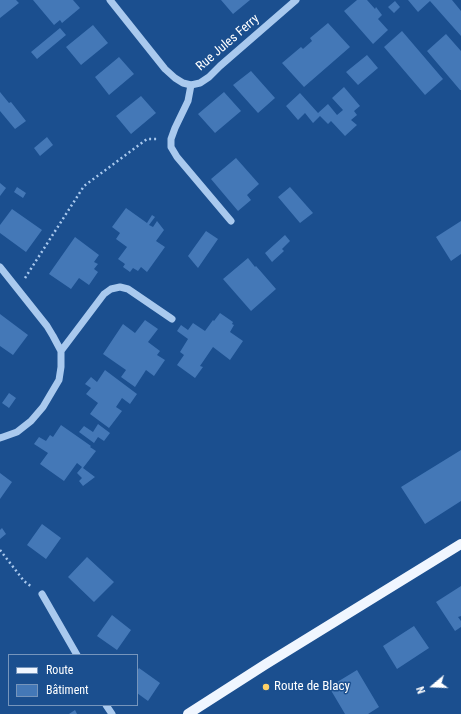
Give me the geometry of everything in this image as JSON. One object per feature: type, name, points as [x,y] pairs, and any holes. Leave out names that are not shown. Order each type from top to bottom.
[{"type":"main road","points":[[188,714],[461,544]]},
{"type":"street","name":"Rue Jules Ferry","points":[[110,0],[165,69],[183,83],[191,84],[200,83],[209,77],[296,0]]},
{"type":"street","points":[[191,84],[188,101],[171,139],[171,147],[177,157],[231,221]]},
{"type":"street","points":[[0,268],[47,326],[60,351],[62,367],[59,380],[43,407],[31,421],[18,432],[0,438]]},
{"type":"street","points":[[60,351],[104,294],[111,289],[120,288],[128,290],[172,319]]},
{"type":"street","points":[[42,594],[76,654]]},
{"type":"path","points":[[17,290],[84,186],[147,139],[171,139]]},
{"type":"path","points":[[0,550],[24,582],[42,594]]},
{"type":"building","points":[[0,0],[16,0],[19,3],[0,18]]},
{"type":"building","points":[[33,0],[73,0],[80,8],[62,23],[60,20],[54,25]]},
{"type":"building","points":[[221,0],[250,0],[233,14]]},
{"type":"building","points":[[357,0],[367,0],[375,9],[376,7],[382,15],[378,19],[388,30],[373,44],[344,11]]},
{"type":"building","points":[[408,0],[452,0],[461,11],[461,36],[430,1],[418,12]]},
{"type":"building","points":[[395,1],[400,7],[394,13],[388,7]]},
{"type":"building","points":[[328,23],[350,47],[304,87],[282,63],[301,47],[303,49],[312,41],[310,38]]},
{"type":"building","points":[[93,25],[108,43],[81,65],[66,47]]},
{"type":"building","points":[[60,28],[66,35],[37,59],[31,52]]},
{"type":"building","points":[[402,31],[443,79],[425,95],[384,47]]},
{"type":"building","points":[[446,34],[461,51],[461,90],[427,51]]},
{"type":"building","points":[[367,55],[378,68],[358,85],[346,72]]},
{"type":"building","points":[[119,57],[134,74],[109,95],[95,77]]},
{"type":"building","points":[[251,71],[275,98],[258,113],[233,85]]},
{"type":"building","points":[[344,87],[360,106],[354,111],[357,115],[351,120],[357,125],[345,136],[331,121],[328,124],[320,116],[313,123],[305,113],[298,120],[286,106],[300,93],[318,113],[328,104],[337,115],[343,110],[332,98]]},
{"type":"building","points":[[0,92],[9,103],[11,102],[26,121],[15,129],[0,111]]},
{"type":"building","points":[[224,92],[241,111],[215,133],[198,114]]},
{"type":"building","points":[[141,96],[156,113],[131,134],[116,116]]},
{"type":"building","points":[[47,137],[53,145],[40,156],[34,148]]},
{"type":"building","points":[[236,158],[259,184],[247,195],[251,200],[238,211],[211,179]]},
{"type":"building","points":[[0,183],[6,188],[0,196]]},
{"type":"building","points":[[17,187],[26,193],[23,198],[14,192]]},
{"type":"building","points":[[290,187],[313,213],[300,223],[278,197]]},
{"type":"building","points":[[126,208],[147,223],[152,215],[155,217],[149,225],[153,227],[157,221],[164,230],[156,241],[165,247],[147,272],[141,267],[138,271],[133,268],[130,272],[123,267],[125,264],[118,259],[127,247],[116,239],[120,233],[112,227]]},
{"type":"building","points":[[12,209],[42,230],[26,252],[0,233],[0,225]]},
{"type":"building","points":[[461,221],[461,254],[451,261],[436,237]]},
{"type":"building","points":[[206,231],[218,239],[198,268],[188,256]]},
{"type":"building","points":[[285,235],[290,241],[282,249],[284,251],[272,262],[265,253]]},
{"type":"building","points":[[75,237],[99,255],[94,262],[98,264],[94,269],[98,272],[89,285],[79,278],[71,289],[49,274]]},
{"type":"building","points":[[248,258],[276,289],[251,311],[223,279]]},
{"type":"building","points":[[220,313],[233,322],[232,324],[234,325],[230,332],[243,341],[230,360],[213,347],[200,366],[203,367],[195,378],[177,365],[184,355],[180,352],[188,339],[177,331],[181,325],[188,330],[193,323],[205,331]]},
{"type":"building","points":[[0,314],[28,335],[13,355],[0,346]]},
{"type":"building","points":[[145,320],[158,329],[148,342],[160,351],[157,355],[165,360],[154,376],[146,370],[135,387],[121,377],[126,370],[103,354],[123,324],[135,333]]},
{"type":"building","points":[[105,370],[137,394],[130,404],[122,398],[116,407],[122,411],[109,428],[90,414],[98,403],[86,394],[91,388],[85,384],[91,377],[97,382]]},
{"type":"building","points":[[9,393],[16,398],[9,408],[2,403]]},
{"type":"building","points":[[98,424],[110,433],[104,441],[98,437],[94,443],[79,432],[84,426],[93,432]]},
{"type":"building","points":[[61,425],[96,451],[83,468],[95,477],[83,486],[79,481],[82,478],[77,473],[82,467],[77,463],[64,481],[40,464],[48,453],[34,444],[39,437],[46,441],[50,435],[53,437]]},
{"type":"building","points":[[461,450],[461,501],[425,524],[401,487]]},
{"type":"building","points":[[0,473],[12,482],[0,499]]},
{"type":"building","points":[[42,524],[61,538],[46,559],[27,545]]},
{"type":"building","points":[[2,528],[6,534],[0,539],[0,530]]},
{"type":"building","points":[[87,557],[114,582],[94,602],[68,577]]},
{"type":"building","points":[[461,586],[461,616],[458,617],[461,621],[461,627],[455,631],[436,602]]},
{"type":"building","points":[[112,615],[131,630],[117,650],[97,636]]},
{"type":"building","points":[[414,626],[429,648],[397,669],[383,646]]},
{"type":"building","points":[[139,668],[160,683],[148,701],[138,694]]},
{"type":"building","points":[[357,670],[379,707],[368,714],[345,714],[329,687]]},
{"type":"building","points":[[75,710],[77,714],[69,714]]},
{"type":"place","name":"Route de Blacy","points":[[266,687]]}]
